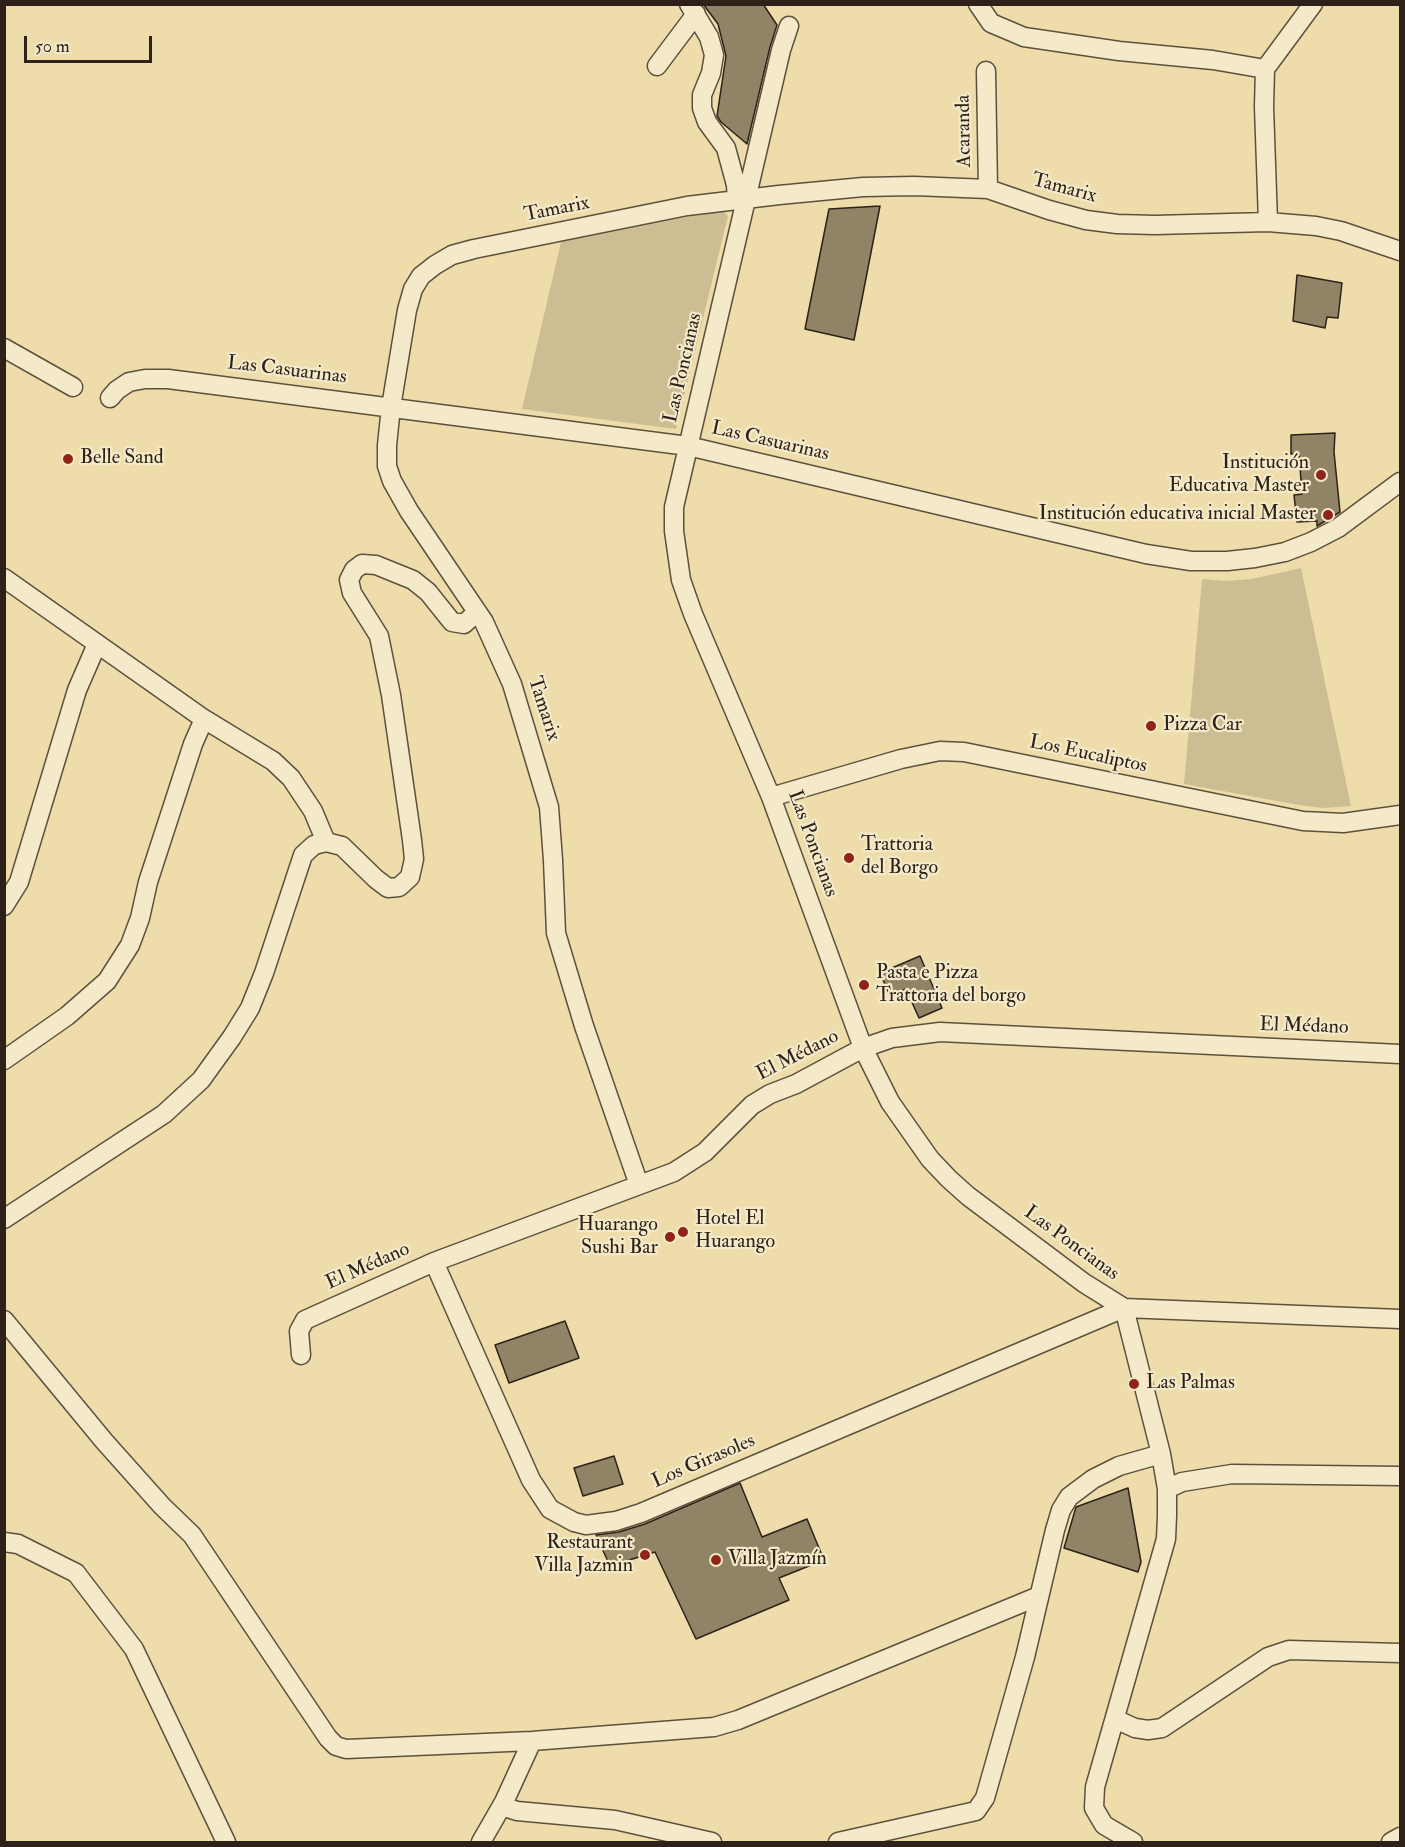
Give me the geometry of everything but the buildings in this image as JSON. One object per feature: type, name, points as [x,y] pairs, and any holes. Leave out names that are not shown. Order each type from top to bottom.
[{"type":"street","points":[[978,4],[991,23],[1024,38],[1119,51],[1213,60],[1265,69]]},
{"type":"street","points":[[1268,222],[1263,107],[1265,69],[1313,4]]},
{"type":"street","points":[[657,66],[693,9],[709,38],[714,55],[714,65],[702,95],[704,116],[726,148],[742,199]]},
{"type":"street","name":"Las Poncianas","points":[[789,26],[742,199],[674,507],[674,531],[681,580],[693,614],[771,797],[863,1048],[890,1102],[930,1160],[949,1179],[968,1196],[1084,1283],[1124,1308],[1401,1319]]},
{"type":"street","name":"Acaranda","points":[[986,71],[988,189]]},
{"type":"street","name":"Tamarix","points":[[639,1185],[584,1026],[556,933],[554,860],[549,807],[512,684],[495,643],[392,481],[387,465],[391,408],[407,310],[413,289],[421,276],[435,264],[452,255],[474,249],[687,206],[863,187],[914,186],[988,189],[1049,210],[1107,223],[1155,225],[1286,222],[1341,231],[1401,251]]},
{"type":"street","points":[[4,348],[73,387]]},
{"type":"street","name":"Las Casuarinas","points":[[110,398],[129,382],[168,379],[688,446],[1146,554],[1191,561],[1227,561],[1285,552],[1311,542],[1345,522],[1401,482]]},
{"type":"street","points":[[4,1220],[164,1114],[201,1080],[250,1008],[303,855],[314,845],[326,842],[342,846],[388,888],[399,887],[410,878],[414,859],[391,694],[379,636],[352,593],[349,580],[354,570],[362,564],[376,565],[413,580],[428,592],[452,622],[464,624],[477,612]]},
{"type":"street","points":[[4,578],[204,719],[273,761],[291,778],[313,811],[326,842]]},
{"type":"street","points":[[4,906],[19,882],[77,690],[98,644]]},
{"type":"street","points":[[4,1060],[66,1016],[107,981],[129,945],[140,918],[148,882],[193,744],[204,719]]},
{"type":"street","name":"Los Eucaliptos","points":[[771,797],[902,759],[940,752],[964,752],[1303,821],[1342,823],[1401,815]]},
{"type":"street","name":"El Médano","points":[[302,1355],[299,1331],[305,1320],[434,1263],[674,1172],[705,1152],[752,1105],[761,1099],[863,1048],[892,1038],[940,1032],[1401,1053]]},
{"type":"street","name":"Los Girasoles","points":[[434,1263],[531,1480],[550,1509],[574,1522],[586,1525],[616,1521],[641,1513],[1124,1308]]},
{"type":"street","points":[[1124,1308],[1161,1454],[1167,1489],[1166,1539],[1095,1787],[1094,1808],[1104,1825],[1133,1842]]},
{"type":"street","points":[[4,1320],[104,1441],[162,1506],[192,1535],[321,1729],[336,1746],[346,1749],[532,1741],[714,1727],[738,1720],[1039,1596]]},
{"type":"street","points":[[838,1842],[976,1811],[985,1798],[1025,1658],[1054,1530],[1061,1510],[1069,1497],[1093,1479],[1110,1470],[1161,1454]]},
{"type":"street","points":[[1167,1489],[1182,1482],[1232,1474],[1401,1476]]},
{"type":"street","points":[[4,1542],[18,1544],[76,1573],[134,1649],[226,1842]]},
{"type":"street","points":[[1114,1719],[1135,1728],[1148,1730],[1162,1728],[1277,1653],[1289,1650],[1401,1653]]},
{"type":"street","points":[[481,1842],[504,1802],[532,1741]]},
{"type":"street","points":[[504,1802],[508,1808],[517,1811],[615,1820],[712,1842]]},
{"type":"street","points":[[1391,1842],[1401,1837]]},
{"type":"shaded area","points":[[722,210],[728,216],[676,429],[522,409],[561,242]]},
{"type":"shaded area","points":[[1301,568],[1351,806],[1324,808],[1299,805],[1184,784],[1202,579],[1226,581],[1252,579]]},
{"type":"place","name":"Belle Sand","points":[[68,459]]},
{"type":"place","name":"Institución Educativa Master","points":[[1321,475]]},
{"type":"place","name":"Institución educativa inicial Master","points":[[1328,515]]},
{"type":"place","name":"Pizza Car","points":[[1151,726]]},
{"type":"place","name":"Trattoria del Borgo","points":[[849,858]]},
{"type":"place","name":"Pasta e Pizza Trattoria del borgo","points":[[864,985]]},
{"type":"place","name":"Hotel El Huarango","points":[[683,1232]]},
{"type":"place","name":"Huarango Sushi Bar","points":[[670,1237]]},
{"type":"place","name":"Las Palmas","points":[[1134,1384]]},
{"type":"place","name":"Restaurant Villa Jazmin","points":[[645,1555]]},
{"type":"place","name":"Villa Jazmín","points":[[716,1560]]}]
